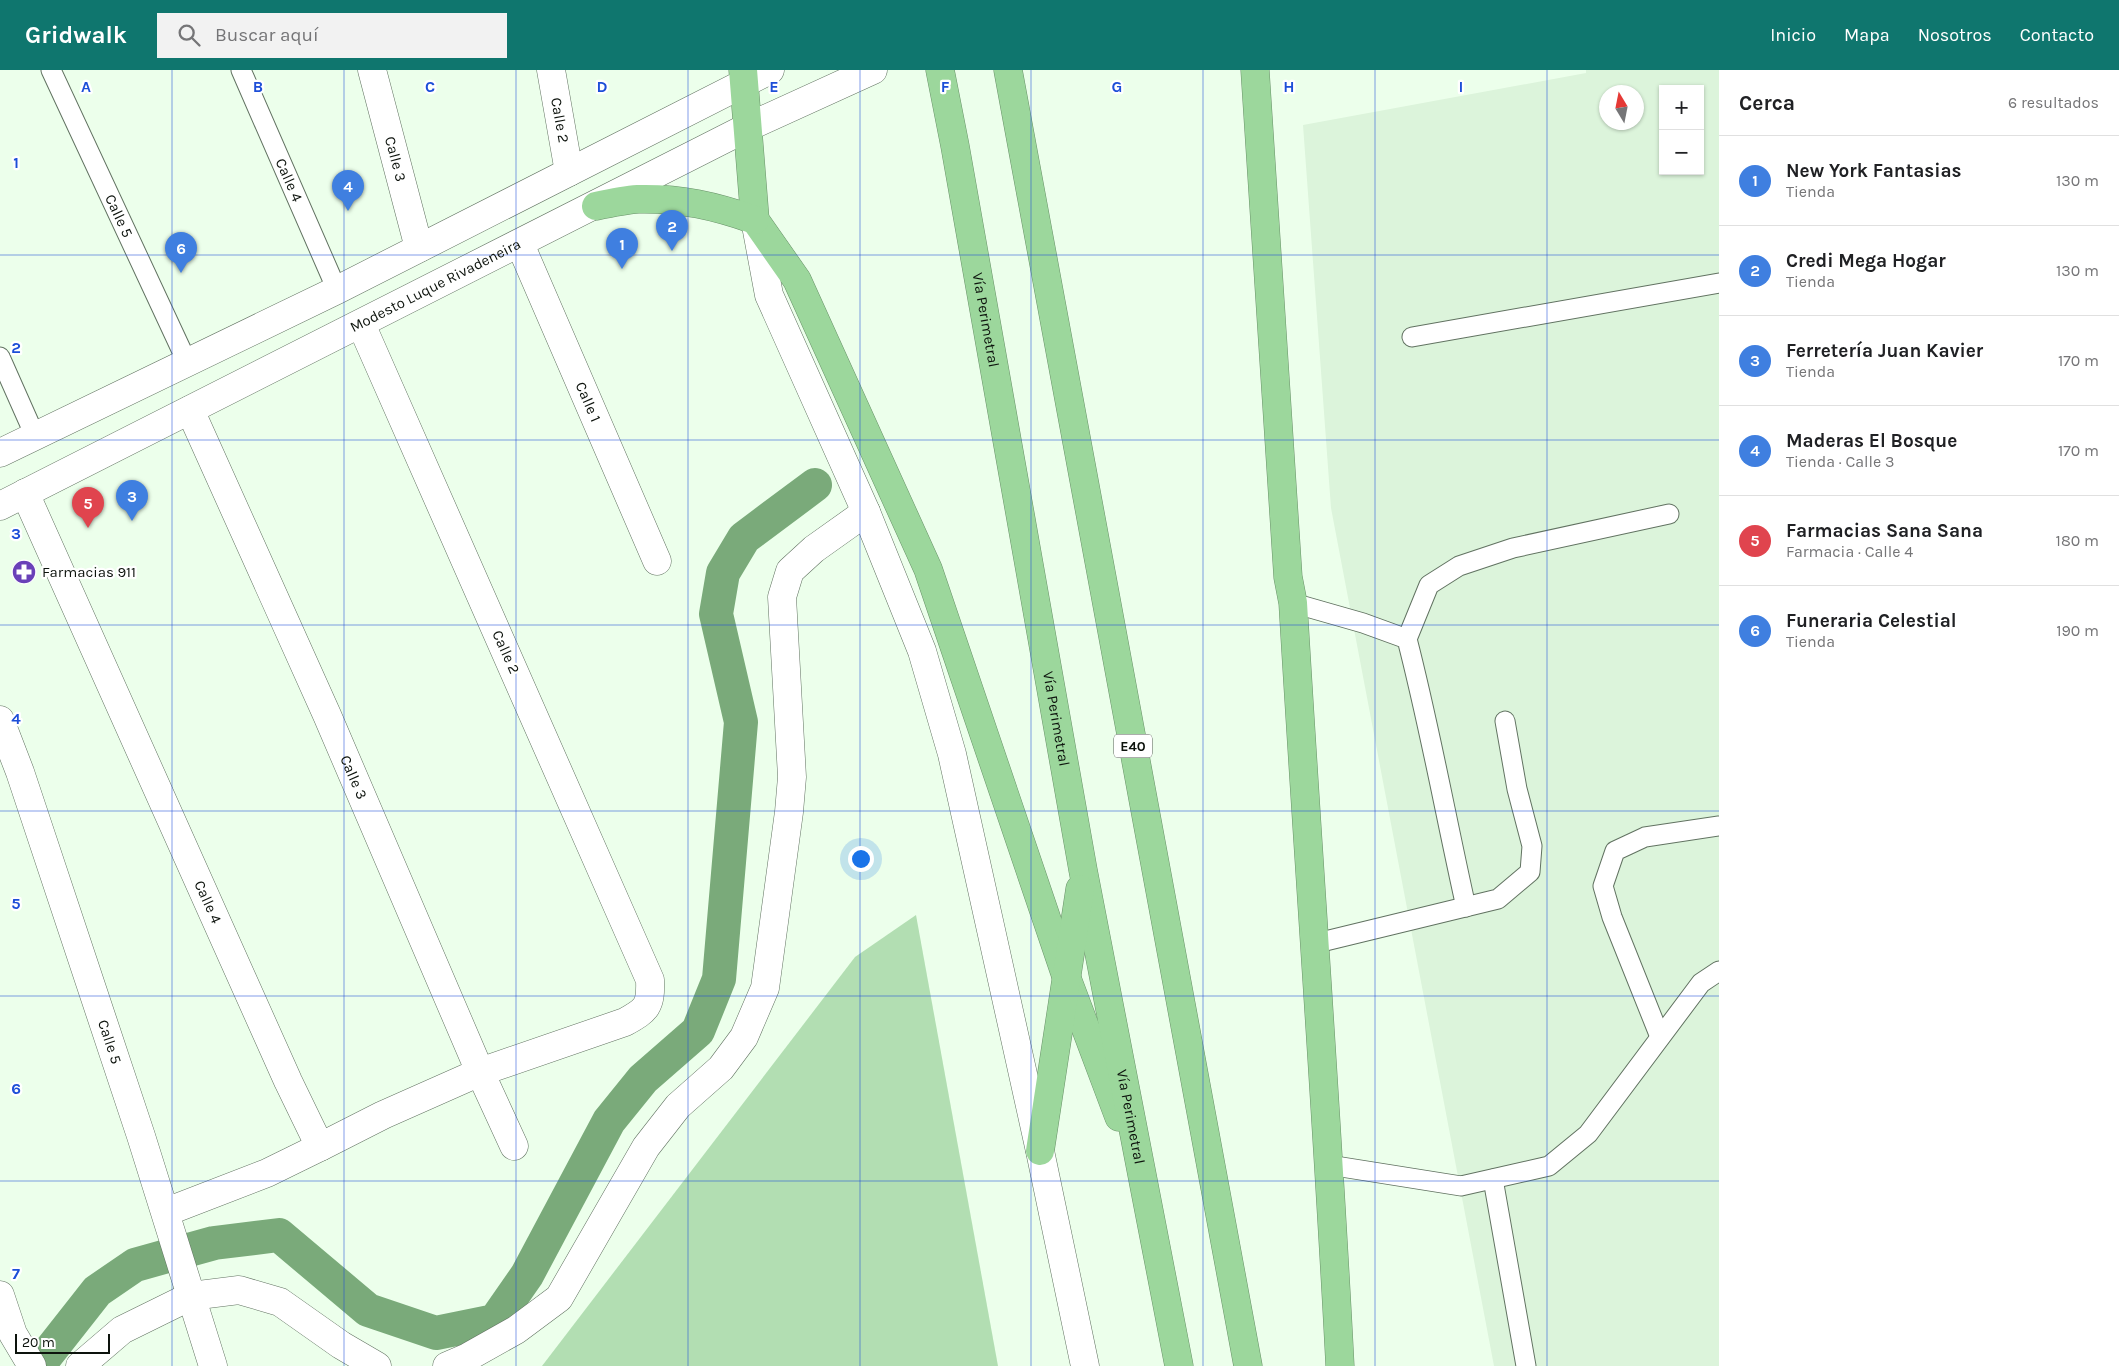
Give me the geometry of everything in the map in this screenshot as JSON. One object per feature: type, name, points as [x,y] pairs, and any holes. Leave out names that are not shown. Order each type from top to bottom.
[{"type":"highway","name":"Vía Perimetral","points":[[940,70],[1083,870],[1148,1196],[1179,1366]]},
{"type":"highway","name":"E40","points":[[1008,70],[1248,1366]]},
{"type":"highway","points":[[1255,70],[1288,576],[1292,603],[1313,944],[1330,1164],[1340,1366]]},
{"type":"highway","points":[[744,76],[755,220],[798,280],[928,569],[1066,976],[1148,1196]]},
{"type":"highway","points":[[596,206],[636,199],[677,200],[717,207],[755,220]]},
{"type":"highway","points":[[1040,1151],[1083,870]]},
{"type":"street","name":"Calle 3","points":[[372,70],[419,248]]},
{"type":"street","name":"Calle 2","points":[[551,70],[569,172]]},
{"type":"street","points":[[0,453],[337,290],[569,172],[744,76],[770,70]]},
{"type":"street","name":"Modesto Luque Rivadeneira","points":[[0,506],[596,206],[748,127],[873,70]]},
{"type":"street","points":[[755,220],[769,295],[866,512],[922,651],[952,754],[1040,1151],[1085,1366]]},
{"type":"street","name":"Calle 1","points":[[520,244],[657,561]]},
{"type":"street","name":"Calle 2","points":[[361,324],[650,980],[651,998],[642,1013],[625,1022],[480,1072]]},
{"type":"street","name":"Calle 3","points":[[190,410],[327,714],[480,1072],[514,1146]]},
{"type":"street","name":"Calle 4","points":[[25,493],[284,1072],[320,1147]]},
{"type":"street","points":[[447,1366],[468,1357],[516,1330],[559,1298],[646,1147],[678,1106],[721,1068],[744,1037],[765,988],[789,812],[792,777],[782,597],[790,571],[814,549],[866,512]]},
{"type":"street","name":"Calle 5","points":[[0,720],[20,772],[168,1220],[213,1366]]},
{"type":"street","points":[[168,1220],[383,1115],[480,1072]]},
{"type":"street","points":[[80,1366],[122,1330],[189,1288],[239,1290],[280,1302],[341,1345],[377,1366]]},
{"type":"street","points":[[0,1295],[16,1349]]},
{"type":"lane","name":"Calle 5","points":[[51,70],[187,362]]},
{"type":"lane","name":"Calle 4","points":[[241,70],[337,290]]},
{"type":"lane","points":[[1412,337],[1719,283]]},
{"type":"lane","points":[[0,357],[35,436]]},
{"type":"lane","points":[[1466,907],[1436,768],[1424,701],[1407,640],[1429,585],[1459,566],[1513,548],[1669,514]]},
{"type":"lane","points":[[1292,603],[1363,623],[1407,640]]},
{"type":"lane","points":[[1313,944],[1498,899],[1530,872],[1532,846],[1517,789],[1505,721]]},
{"type":"lane","points":[[1660,1037],[1612,917],[1603,886],[1615,851],[1645,837],[1719,826]]},
{"type":"lane","points":[[1330,1164],[1461,1186],[1549,1166],[1588,1134],[1701,983],[1719,971]]},
{"type":"lane","points":[[1493,1179],[1526,1366]]},
{"type":"shaded area","points":[[1586,70],[1719,70],[1719,1366],[1494,1366],[1331,508],[1303,125],[1586,73]]},
{"type":"green space","points":[[916,915],[998,1366],[542,1366],[855,957]]},
{"type":"waterway","points":[[38,1366],[97,1291],[135,1265],[214,1243],[279,1235],[368,1310],[436,1333],[495,1321],[527,1275],[609,1121],[643,1079],[698,1031],[719,979],[741,722],[716,614],[723,573],[744,538],[815,485]]},
{"type":"place","name":"Maderas El Bosque","points":[[348,211]]},
{"type":"place","name":"Credi Mega Hogar","points":[[672,251]]},
{"type":"place","name":"New York Fantasias","points":[[622,269]]},
{"type":"place","name":"Funeraria Celestial","points":[[181,273]]},
{"type":"place","name":"Ferretería Juan Kavier","points":[[132,521]]},
{"type":"place","name":"Farmacias Sana Sana","points":[[88,528]]},
{"type":"place","name":"Farmacias 911","points":[[24,572]]}]
